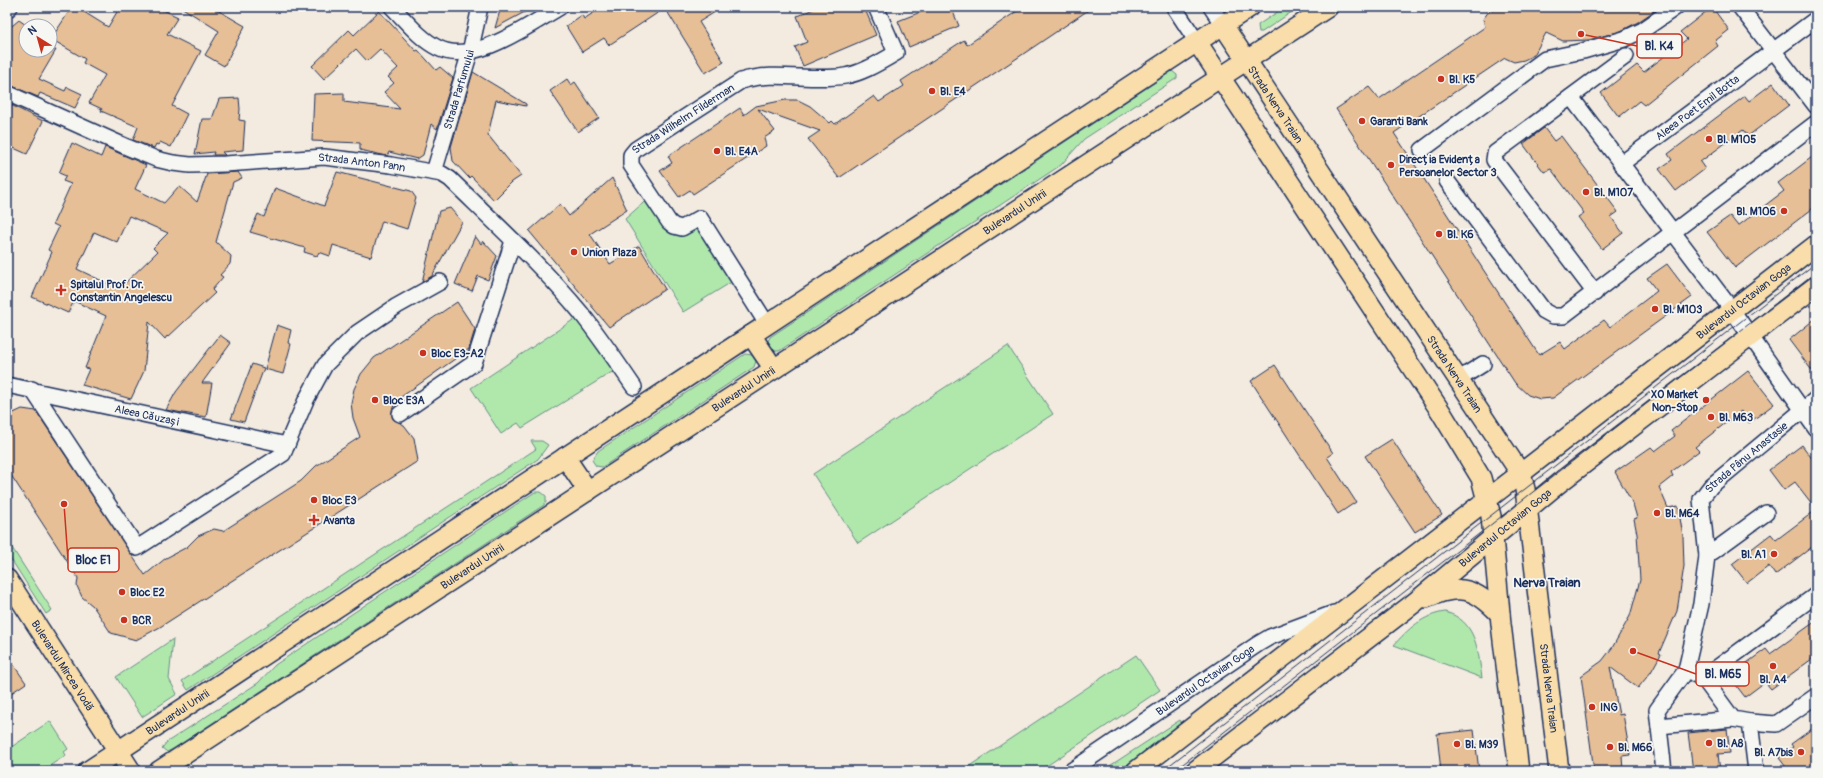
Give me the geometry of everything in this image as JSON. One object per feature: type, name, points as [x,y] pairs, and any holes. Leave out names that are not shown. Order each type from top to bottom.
[{"type":"main road","name":"Bulevardul Unirii","points":[[88,771],[1250,7]]},
{"type":"main road","name":"Bulevardul Unirii","points":[[159,771],[1328,7]]},
{"type":"main road","name":"Strada Nerva Traian","points":[[1223,25],[1521,474],[1528,510],[1558,771]]},
{"type":"main road","points":[[1197,42],[1441,412],[1477,470],[1488,500],[1519,771]]},
{"type":"main road","name":"Bulevardul Octavian Goga","points":[[1136,771],[1816,245]]},
{"type":"main road","name":"Bulevardul Octavian Goga","points":[[1195,771],[1414,603],[1559,483],[1816,286]]},
{"type":"main road","points":[[751,335],[774,369]]},
{"type":"main road","points":[[566,457],[588,491]]},
{"type":"main road","name":"Bulevardul Mircea Vodă","points":[[7,579],[131,771]]},
{"type":"main road","points":[[1414,603],[1441,592],[1461,590],[1474,592],[1483,598],[1500,614]]},
{"type":"street","points":[[7,10],[10,7]]},
{"type":"street","points":[[392,7],[437,48],[446,51],[470,52],[514,33],[560,7]]},
{"type":"street","name":"Strada Parfumului","points":[[434,172],[470,52],[480,7]]},
{"type":"street","name":"Strada Wilhelm Filderman","points":[[767,324],[700,218],[682,228],[674,226],[668,222],[631,165],[631,155],[636,149],[741,81],[761,76],[847,76],[866,69],[896,53],[876,7]]},
{"type":"street","points":[[1174,7],[1197,42]]},
{"type":"street","points":[[1211,7],[1223,25]]},
{"type":"street","points":[[1422,150],[1545,59],[1583,51],[1624,39],[1643,30],[1676,7]]},
{"type":"street","points":[[1740,7],[1816,106]]},
{"type":"street","name":"Aleea Poet Emil Botta","points":[[1622,164],[1816,19]]},
{"type":"street","points":[[1595,293],[1493,157],[1495,153],[1626,56]]},
{"type":"street","name":"Strada Anton Pann","points":[[7,93],[127,147],[156,159],[173,163],[190,165],[225,164],[324,157],[434,172],[450,179],[513,241],[582,314],[634,387]]},
{"type":"street","points":[[1571,97],[1732,310],[1816,429]]},
{"type":"street","points":[[1447,181],[1544,311],[1553,316],[1563,316],[1674,233],[1816,123]]},
{"type":"street","points":[[400,414],[474,363],[513,241]]},
{"type":"street","points":[[32,389],[137,548],[283,454],[306,400],[325,364],[357,333],[397,306],[440,282]]},
{"type":"street","points":[[1459,379],[1483,364]]},
{"type":"street","name":"Aleea Căuzași","points":[[7,385],[32,389],[287,445]]},
{"type":"street","name":"Strada Pânu Anastasie","points":[[1686,670],[1701,604],[1707,556],[1701,499],[1705,493],[1802,409],[1816,399]]},
{"type":"street","points":[[1707,556],[1766,513]]},
{"type":"street","points":[[1702,678],[1816,595]]},
{"type":"street","name":"Bulevardul Octavian Goga","points":[[1071,771],[1258,644],[1270,637],[1348,608]]},
{"type":"street","points":[[1664,771],[1657,710],[1686,670],[1702,678],[1733,719]]},
{"type":"street","points":[[1659,726],[1733,719],[1776,724],[1816,696]]},
{"type":"street","points":[[1750,722],[1756,771]]},
{"type":"green space","points":[[1285,7],[1299,7],[1262,32],[1259,32],[1258,25]]},
{"type":"green space","points":[[1172,71],[1177,75],[1177,78],[1084,139],[1061,165],[779,351],[772,351],[767,343],[770,337]]},
{"type":"green space","points":[[651,196],[669,222],[700,218],[738,278],[683,312],[625,219]]},
{"type":"green space","points":[[582,314],[620,367],[522,428],[518,423],[501,434],[471,388]]},
{"type":"green space","points":[[1008,346],[1053,414],[858,543],[813,474]]},
{"type":"green space","points":[[745,354],[752,355],[756,361],[754,367],[607,464],[602,467],[596,466],[592,460],[598,451]]},
{"type":"green space","points":[[531,441],[542,441],[548,445],[538,459],[188,690],[182,681],[536,449]]},
{"type":"green space","points":[[535,492],[541,492],[546,496],[546,502],[544,505],[173,749],[167,752],[162,748],[167,742],[258,683],[275,665]]},
{"type":"green space","points":[[7,540],[52,610],[46,614],[7,553]]},
{"type":"green space","points":[[1445,612],[1455,616],[1469,629],[1477,647],[1482,678],[1394,645],[1416,624],[1430,616]]},
{"type":"green space","points":[[173,639],[169,679],[177,694],[142,717],[116,677]]},
{"type":"green space","points":[[1136,655],[1160,690],[1039,771],[962,771]]},
{"type":"green space","points":[[1180,720],[1184,726],[1126,771],[1102,771]]},
{"type":"green space","points":[[50,721],[68,749],[64,752],[66,755],[42,771],[14,771],[7,761],[7,750]]},
{"type":"green space","points":[[511,763],[516,771],[499,771]]},
{"type":"building","points":[[72,7],[76,7],[108,27],[120,7],[157,7],[178,17],[167,34],[201,51],[172,106],[187,114],[171,147],[160,142],[158,145],[156,144],[154,148],[133,140],[138,127],[101,111],[102,109],[89,103],[105,75],[83,63],[85,59],[58,43],[58,28]]},
{"type":"building","points":[[181,7],[212,7],[245,26],[224,66],[205,55],[219,31]]},
{"type":"building","points":[[501,7],[534,7],[495,28]]},
{"type":"building","points":[[602,7],[723,7],[699,22],[724,62],[705,73],[665,8],[609,45],[604,38],[582,52],[566,26],[582,15],[584,19]]},
{"type":"building","points":[[818,7],[864,7],[876,35],[803,66],[795,47],[807,42],[797,16]]},
{"type":"building","points":[[933,7],[951,7],[959,26],[909,47],[898,21]]},
{"type":"building","name":"Bl. E4","points":[[1023,7],[1093,7],[839,178],[808,139],[820,131],[758,109],[775,131],[764,138],[766,146],[693,194],[690,190],[679,197],[660,171],[672,163],[668,156],[740,108],[744,115],[756,106],[785,100],[798,100],[810,106],[830,123],[832,121],[835,124],[874,96],[879,102],[904,86],[901,81],[964,40],[967,45]]},
{"type":"building","points":[[1497,7],[1512,9],[1516,7],[1660,7],[1638,22],[1621,31],[1589,40],[1563,41],[1546,33],[1534,55],[1524,60],[1514,62],[1505,58],[1394,133],[1539,355],[1560,342],[1565,349],[1604,320],[1610,327],[1657,291],[1647,278],[1667,264],[1692,297],[1553,398],[1540,399],[1528,395],[1515,383],[1336,109],[1369,87],[1379,99],[1485,27],[1483,19],[1490,10]]},
{"type":"building","points":[[1712,7],[1729,30],[1715,41],[1718,46],[1644,105],[1639,101],[1619,117],[1601,93],[1637,65],[1644,72],[1687,39],[1680,32]]},
{"type":"building","points":[[379,11],[436,70],[440,67],[453,78],[437,129],[431,124],[423,155],[417,159],[389,152],[387,156],[360,150],[360,143],[312,141],[314,94],[344,93],[344,102],[400,109],[384,92],[394,83],[388,77],[398,68],[380,49],[367,61],[356,49],[324,79],[312,66],[349,30],[354,35]]},
{"type":"building","points":[[18,21],[18,58],[51,58],[39,79],[65,91],[67,87],[82,94],[75,108],[40,93],[38,97],[7,84],[7,30]]},
{"type":"building","points":[[473,72],[526,104],[526,106],[496,100],[488,135],[521,176],[512,182],[494,200],[471,176],[469,178],[453,161],[451,147]]},
{"type":"building","points":[[567,79],[571,85],[575,82],[599,118],[578,132],[550,91]]},
{"type":"building","name":"Bl. M105","points":[[1773,83],[1789,105],[1748,136],[1743,130],[1700,162],[1705,169],[1676,191],[1659,169],[1672,160],[1668,154],[1745,96],[1749,101]]},
{"type":"building","points":[[239,98],[239,120],[245,121],[243,150],[222,152],[225,155],[213,155],[214,152],[195,154],[202,119],[212,119],[219,99]]},
{"type":"building","points":[[7,103],[43,121],[27,154],[7,145]]},
{"type":"building","name":"Bl. M107","points":[[1544,128],[1554,141],[1561,136],[1618,212],[1611,217],[1623,233],[1602,249],[1578,217],[1584,213],[1551,169],[1544,172],[1523,144]]},
{"type":"building","points":[[72,143],[101,157],[105,147],[146,165],[135,189],[164,203],[179,186],[197,202],[207,174],[238,172],[242,178],[233,182],[216,242],[231,256],[230,264],[220,275],[223,277],[212,290],[215,293],[168,337],[167,336],[165,339],[149,322],[144,371],[131,399],[82,385],[89,369],[85,368],[106,316],[74,301],[68,313],[32,297],[52,252],[48,250],[59,227],[53,224],[71,184],[63,181],[66,176],[59,173]],"holes":[[[129,216],[168,233],[153,248],[157,252],[119,289],[77,269],[94,232],[117,242]]]},
{"type":"building","name":"Bl. M106","points":[[1816,154],[1816,206],[1735,268],[1707,232],[1730,216],[1738,226],[1784,191],[1778,183]]},
{"type":"building","points":[[337,172],[411,191],[416,198],[407,229],[382,221],[371,257],[333,245],[330,256],[319,252],[317,256],[304,252],[305,248],[250,232],[258,214],[264,217],[275,188],[324,206]]},
{"type":"building","name":"Union Plaza","points":[[612,178],[627,210],[590,234],[610,264],[639,246],[665,289],[609,327],[529,231],[560,204],[569,216]]},
{"type":"building","points":[[450,208],[462,222],[432,276],[422,282],[439,211]]},
{"type":"building","points":[[475,236],[481,244],[483,241],[497,256],[488,280],[478,276],[472,291],[455,284]]},
{"type":"building","points":[[457,302],[475,329],[469,349],[401,397],[395,403],[392,410],[393,419],[404,425],[414,438],[418,461],[160,627],[136,640],[111,633],[93,606],[82,597],[77,586],[78,578],[7,469],[7,416],[22,409],[36,411],[145,575],[166,558],[187,547],[198,536],[214,529],[223,531],[301,481],[316,466],[360,437],[353,418],[351,403],[354,389],[361,374],[374,358]]},
{"type":"building","points":[[1816,318],[1816,376],[1789,340]]},
{"type":"building","points":[[277,325],[291,330],[288,343],[291,344],[283,374],[265,369]]},
{"type":"building","points":[[220,335],[231,343],[202,383],[212,383],[206,417],[166,410],[176,392]]},
{"type":"building","points":[[252,364],[264,368],[244,422],[231,419]]},
{"type":"building","points":[[1275,365],[1333,453],[1327,457],[1356,502],[1338,514],[1251,381]]},
{"type":"building","points":[[1748,371],[1774,404],[1749,423],[1741,411],[1695,447],[1699,451],[1671,472],[1673,476],[1659,487],[1668,508],[1678,506],[1683,536],[1684,566],[1677,611],[1659,653],[1661,654],[1651,672],[1638,688],[1610,667],[1619,715],[1623,714],[1630,755],[1622,756],[1623,771],[1594,771],[1581,676],[1602,661],[1612,648],[1630,616],[1640,580],[1637,534],[1634,519],[1637,518],[1633,504],[1615,472],[1651,447],[1655,451],[1675,436],[1671,431]]},
{"type":"building","points":[[1392,439],[1442,515],[1415,532],[1365,456]]},
{"type":"building","points":[[1802,445],[1816,464],[1816,509],[1795,482],[1784,490],[1769,470]]},
{"type":"building","name":"Bl. A1","points":[[1816,510],[1816,544],[1775,575],[1769,566],[1747,583],[1732,564],[1771,534],[1776,540]]},
{"type":"building","name":"Bl. A4","points":[[1816,621],[1816,656],[1771,689],[1765,682],[1745,697],[1729,676],[1766,649],[1770,654]]},
{"type":"building","points":[[7,655],[26,683],[7,696]]},
{"type":"building","name":"Bl. A7bis","points":[[1816,726],[1816,771],[1789,771],[1779,758],[1793,747],[1791,744]]},
{"type":"building","name":"Bl. A8","points":[[1727,729],[1730,753],[1718,754],[1720,771],[1693,771],[1688,733]]},
{"type":"building","name":"Bl. M39","points":[[1474,730],[1479,771],[1441,771],[1437,734]]},
{"type":"tram line","points":[[1162,771],[1816,263]]},
{"type":"tram line","points":[[1174,771],[1816,272]]},
{"type":"place","name":"Bl. K4","points":[[1581,34]]},
{"type":"place","name":"Bl. K5","points":[[1441,79]]},
{"type":"place","name":"Bl. E4","points":[[932,91]]},
{"type":"place","name":"Garanti Bank","points":[[1362,121]]},
{"type":"place","name":"Bl. M105","points":[[1709,139]]},
{"type":"place","name":"Bl. E4A","points":[[717,151]]},
{"type":"place","name":"Direcția Evidența Persoanelor Sector 3","points":[[1391,165]]},
{"type":"place","name":"Bl. M107","points":[[1586,192]]},
{"type":"place","name":"Bl. M106","points":[[1784,211]]},
{"type":"place","name":"Bl. K6","points":[[1439,234]]},
{"type":"place","name":"Union Plaza","points":[[574,252]]},
{"type":"place","name":"Spitalul Prof. Dr. Constantin Angelescu","points":[[61,290]]},
{"type":"place","name":"Bl. M103","points":[[1655,309]]},
{"type":"place","name":"Bloc E3-A2","points":[[423,353]]},
{"type":"place","name":"Bloc E3A","points":[[375,400]]},
{"type":"place","name":"XO Market Non-Stop","points":[[1706,400]]},
{"type":"place","name":"Bl. M63","points":[[1711,417]]},
{"type":"place","name":"Bloc E3","points":[[314,500]]},
{"type":"place","name":"Bloc E1","points":[[64,504]]},
{"type":"place","name":"Bl. M64","points":[[1657,513]]},
{"type":"place","name":"Avanta","points":[[314,520]]},
{"type":"place","name":"Bl. A1","points":[[1774,554]]},
{"type":"place","name":"Bloc E2","points":[[122,592]]},
{"type":"place","name":"BCR","points":[[124,620]]},
{"type":"place","name":"Bl. M65","points":[[1633,651]]},
{"type":"place","name":"Bl. A4","points":[[1773,666]]},
{"type":"place","name":"ING","points":[[1592,707]]},
{"type":"place","name":"Bl. A8","points":[[1709,743]]},
{"type":"place","name":"Bl. M39","points":[[1457,744]]},
{"type":"place","name":"Bl. M66","points":[[1610,747]]},
{"type":"place","name":"Bl. A7bis","points":[[1801,752]]},
{"type":"district","name":"Nerva Traian","points":[[1547,583]]}]
